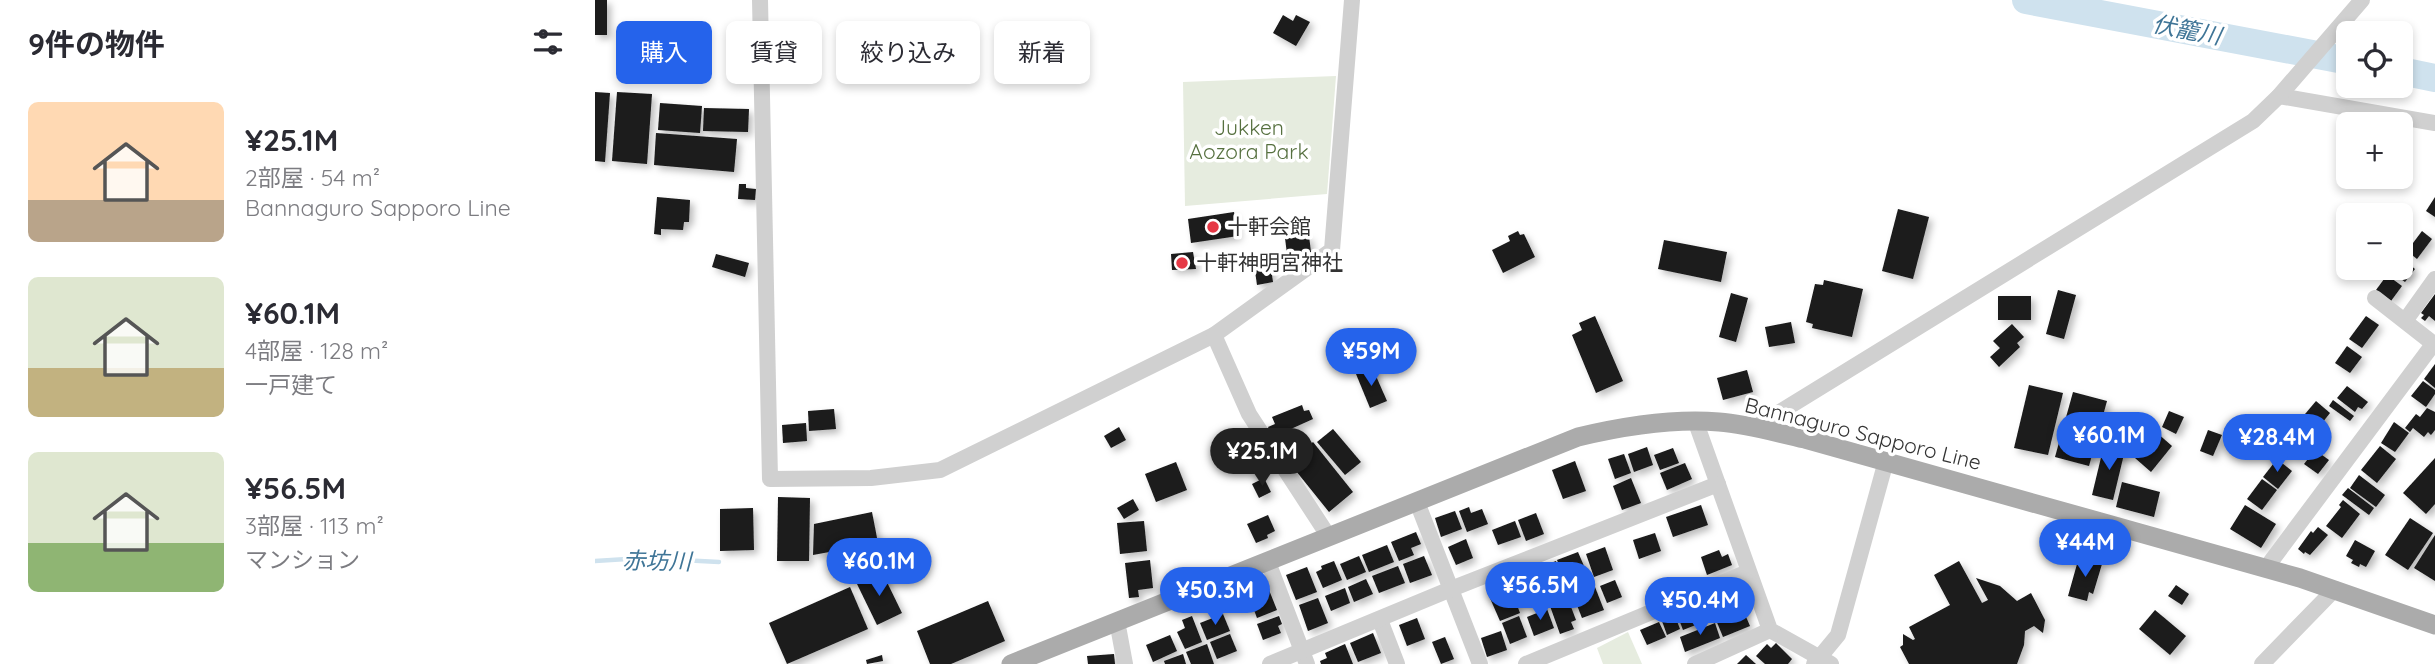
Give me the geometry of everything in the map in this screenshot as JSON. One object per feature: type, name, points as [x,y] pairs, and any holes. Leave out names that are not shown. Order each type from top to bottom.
[{"type":"main road","name":"Bannaguro Sapporo Line","points":[[1011,664],[1040,658],[1117,621],[1578,437],[1625,426],[1695,421],[1722,422],[1754,428],[1885,461],[2266,568],[2335,589],[2435,625]]},
{"type":"street","points":[[760,0],[770,479],[871,478],[940,470],[1214,335],[1332,250],[1352,0]]},
{"type":"street","points":[[1754,428],[2253,121],[2283,92],[2361,0]]},
{"type":"street","points":[[2283,92],[2435,123]]},
{"type":"street","points":[[2405,321],[2435,279]]},
{"type":"street","points":[[2266,568],[2434,344],[2375,298]]},
{"type":"street","points":[[1214,335],[1249,414],[1329,537]]},
{"type":"street","points":[[1695,421],[1770,631],[1822,662],[1838,635],[1885,461]]},
{"type":"street","points":[[1270,664],[1304,658],[1380,620],[1451,589],[1718,484]]},
{"type":"street","points":[[1417,502],[1480,664]]},
{"type":"street","points":[[1268,562],[1304,658]]},
{"type":"street","points":[[1526,664],[1748,572]]},
{"type":"street","points":[[2262,664],[2335,589]]},
{"type":"street","points":[[1380,620],[1397,664]]},
{"type":"street","points":[[1117,621],[1125,664]]},
{"type":"street","points":[[1695,664],[1770,631]]},
{"type":"green space","name":"Jukken Aozora Park","points":[[1336,76],[1327,194],[1185,206],[1183,82]]},
{"type":"green space","points":[[1628,632],[1642,664],[1603,664],[1597,648]]},
{"type":"building","points":[[595,0],[607,0],[607,35],[595,35]]},
{"type":"building","points":[[1283,15],[1293,21],[1296,15],[1310,22],[1296,46],[1273,33]]},
{"type":"building","points":[[595,92],[610,93],[605,162],[595,161]]},
{"type":"building","points":[[617,92],[652,94],[647,164],[612,161]]},
{"type":"building","points":[[660,103],[702,106],[700,133],[658,130]]},
{"type":"building","points":[[704,108],[749,109],[748,132],[703,131]]},
{"type":"building","points":[[656,133],[737,139],[734,172],[654,165]]},
{"type":"building","points":[[739,184],[756,189],[755,200],[738,199]]},
{"type":"building","points":[[657,197],[690,200],[689,222],[684,222],[683,230],[661,229],[661,235],[654,234]]},
{"type":"building","points":[[2435,197],[2435,217],[2426,211]]},
{"type":"building","points":[[1898,209],[1929,217],[1913,279],[1882,271]]},
{"type":"building","name":"十軒会館","points":[[1234,212],[1238,236],[1191,243],[1188,219]]},
{"type":"building","points":[[1518,231],[1520,235],[1524,234],[1535,257],[1503,273],[1492,250],[1510,241],[1508,236]]},
{"type":"building","points":[[2422,231],[2432,239],[2417,259],[2413,256],[2413,243]]},
{"type":"building","points":[[1309,236],[1311,252],[1287,254],[1285,238]]},
{"type":"building","points":[[1664,240],[1727,252],[1721,282],[1658,269]]},
{"type":"building","points":[[1193,252],[1196,269],[1172,270],[1171,254]]},
{"type":"building","points":[[716,254],[749,263],[745,277],[712,267]]},
{"type":"building","points":[[1270,262],[1273,282],[1257,285],[1254,264]]},
{"type":"building","points":[[1824,280],[1863,289],[1852,337],[1812,328],[1813,324],[1806,322],[1815,284],[1823,285]]},
{"type":"building","points":[[2383,280],[2394,280],[2402,286],[2391,301],[2376,290]]},
{"type":"building","points":[[2058,290],[2076,295],[2064,339],[2046,334]]},
{"type":"building","points":[[1731,293],[1748,298],[1736,342],[1719,337]]},
{"type":"building","points":[[2435,294],[2435,321],[2429,316],[2425,321],[2421,318],[2424,315],[2421,313]]},
{"type":"building","points":[[1998,296],[2031,296],[2031,320],[1998,320]]},
{"type":"building","points":[[1595,316],[1623,381],[1596,393],[1572,335],[1582,330],[1579,323]]},
{"type":"building","points":[[2366,316],[2379,325],[2362,348],[2349,339]]},
{"type":"building","points":[[1791,322],[1795,343],[1769,347],[1765,327]]},
{"type":"building","points":[[2012,324],[2024,337],[2017,343],[2020,347],[1999,367],[1990,357],[2000,348],[1993,341]]},
{"type":"building","points":[[2347,346],[2362,357],[2350,373],[2335,363]]},
{"type":"building","points":[[2435,364],[2435,388],[2424,379]]},
{"type":"building","points":[[1372,367],[1387,401],[1370,408],[1356,374]]},
{"type":"building","points":[[1747,370],[1753,392],[1723,400],[1717,378]]},
{"type":"building","points":[[2423,381],[2435,390],[2426,407],[2411,396]]},
{"type":"building","points":[[2029,385],[2063,393],[2048,455],[2014,448]]},
{"type":"building","points":[[2347,386],[2368,402],[2362,409],[2358,407],[2355,412],[2337,398]]},
{"type":"building","points":[[2073,392],[2107,401],[2089,466],[2055,457]]},
{"type":"building","points":[[2333,400],[2354,416],[2350,421],[2329,406]]},
{"type":"building","points":[[2316,401],[2330,413],[2315,432],[2300,420]]},
{"type":"building","points":[[1302,405],[1304,411],[1309,410],[1313,419],[1273,437],[1268,427],[1275,424],[1272,417]]},
{"type":"building","points":[[2427,408],[2435,412],[2435,430],[2431,435],[2428,432],[2424,437],[2413,428],[2410,432],[2405,428],[2416,414],[2420,417]]},
{"type":"building","points":[[834,409],[836,429],[809,431],[808,411]]},
{"type":"building","points":[[2169,411],[2184,417],[2176,434],[2162,427]]},
{"type":"building","points":[[2394,422],[2409,433],[2395,452],[2381,443]]},
{"type":"building","points":[[806,423],[807,441],[783,443],[782,425]]},
{"type":"building","points":[[2297,426],[2313,438],[2311,441],[2314,444],[2310,448],[2307,446],[2302,452],[2287,440]]},
{"type":"building","points":[[1119,427],[1126,440],[1111,448],[1104,436]]},
{"type":"building","points":[[1333,429],[1361,462],[1345,475],[1317,442]]},
{"type":"building","points":[[2208,430],[2222,435],[2213,456],[2200,451]]},
{"type":"building","points":[[2156,432],[2172,446],[2151,472],[2135,458]]},
{"type":"building","points":[[1313,442],[1353,492],[1329,512],[1284,456],[1294,448],[1299,454]]},
{"type":"building","points":[[2104,445],[2125,450],[2113,500],[2092,495]]},
{"type":"building","points":[[2380,446],[2396,459],[2377,483],[2361,470]]},
{"type":"building","points":[[1647,447],[1653,465],[1634,472],[1628,454]]},
{"type":"building","points":[[1673,448],[1679,463],[1660,470],[1654,455]]},
{"type":"building","points":[[2315,450],[2329,460],[2318,474],[2304,464]]},
{"type":"building","points":[[1624,454],[1631,473],[1615,479],[1608,459]]},
{"type":"building","points":[[2435,458],[2435,504],[2426,514],[2403,493]]},
{"type":"building","points":[[2277,459],[2292,471],[2278,489],[2263,477]]},
{"type":"building","points":[[1575,461],[1586,491],[1563,499],[1552,470]]},
{"type":"building","points":[[1176,462],[1187,490],[1156,502],[1145,474]]},
{"type":"building","points":[[1685,463],[1692,479],[1667,490],[1660,473]]},
{"type":"building","points":[[2359,475],[2385,495],[2376,507],[2350,488]]},
{"type":"building","points":[[1264,478],[1271,492],[1259,498],[1252,484]]},
{"type":"building","points":[[1631,478],[1641,503],[1622,510],[1613,486]]},
{"type":"building","points":[[2262,479],[2277,490],[2262,510],[2247,499]]},
{"type":"building","points":[[2122,482],[2160,492],[2154,517],[2116,507]]},
{"type":"building","points":[[2348,488],[2374,508],[2369,515],[2342,495]]},
{"type":"building","points":[[778,497],[810,498],[809,561],[777,561]]},
{"type":"building","points":[[1133,499],[1139,510],[1124,519],[1117,508]]},
{"type":"building","points":[[2343,500],[2360,514],[2342,538],[2326,526],[2341,507],[2339,505]]},
{"type":"building","points":[[1701,505],[1708,525],[1673,537],[1666,517]]},
{"type":"building","points":[[2245,505],[2276,524],[2261,548],[2230,529]]},
{"type":"building","points":[[1469,507],[1471,513],[1482,509],[1488,524],[1467,532],[1459,511]]},
{"type":"building","points":[[753,508],[754,550],[720,551],[720,509]]},
{"type":"building","points":[[1455,511],[1462,529],[1441,537],[1435,518]]},
{"type":"building","points":[[872,512],[878,543],[813,555],[814,524]]},
{"type":"building","points":[[1536,513],[1544,534],[1526,541],[1518,520]]},
{"type":"building","points":[[1268,515],[1275,531],[1267,535],[1268,538],[1256,543],[1247,524]]},
{"type":"building","points":[[2410,518],[2433,533],[2408,570],[2385,555]]},
{"type":"building","points":[[1144,521],[1147,551],[1120,554],[1117,523]]},
{"type":"building","points":[[1515,521],[1521,537],[1498,545],[1492,530]]},
{"type":"building","points":[[2318,527],[2328,535],[2310,555],[2305,552],[2304,554],[2298,549],[2311,531],[2313,533]]},
{"type":"building","points":[[1416,532],[1421,544],[1411,548],[1414,555],[1399,561],[1391,542]]},
{"type":"building","points":[[1655,533],[1661,551],[1639,559],[1633,540]]},
{"type":"building","points":[[2435,535],[2435,581],[2414,568]]},
{"type":"building","points":[[1466,539],[1473,558],[1456,565],[1448,547]]},
{"type":"building","points":[[2355,540],[2375,551],[2366,567],[2351,563],[2353,560],[2346,556]]},
{"type":"building","points":[[1387,545],[1394,562],[1369,572],[1362,555]]},
{"type":"building","points":[[1605,547],[1613,570],[1594,577],[1586,554]]},
{"type":"building","points":[[1719,550],[1722,557],[1728,554],[1732,565],[1707,575],[1701,557]]},
{"type":"building","points":[[1578,552],[1584,566],[1580,567],[1587,585],[1570,592],[1557,560]]},
{"type":"building","points":[[1359,556],[1366,572],[1347,580],[1340,564]]},
{"type":"building","points":[[1424,556],[1432,575],[1410,583],[1403,564]]},
{"type":"building","points":[[2079,557],[2102,564],[2093,594],[2089,592],[2087,601],[2068,596]]},
{"type":"building","points":[[1150,560],[1153,588],[1138,590],[1139,597],[1129,598],[1125,563]]},
{"type":"building","points":[[1334,561],[1342,580],[1323,588],[1316,572],[1322,569],[1321,566]]},
{"type":"building","points":[[1556,561],[1558,567],[1555,568],[1562,590],[1545,597],[1537,575],[1544,569],[1543,566]]},
{"type":"building","points":[[1959,561],[1982,603],[1988,600],[1976,578],[2000,586],[2017,601],[2031,593],[2045,620],[2043,633],[2034,626],[2025,631],[2024,645],[2017,664],[1909,664],[1900,647],[1903,645],[1903,634],[1915,639],[1909,627],[1950,605],[1934,575]]},
{"type":"building","points":[[1398,566],[1405,583],[1379,593],[1372,576]]},
{"type":"building","points":[[1307,567],[1317,592],[1296,600],[1286,575]]},
{"type":"building","points":[[882,572],[902,613],[877,625],[857,584]]},
{"type":"building","points":[[1522,574],[1524,578],[1515,583],[1533,578],[1540,597],[1519,604],[1510,579]]},
{"type":"building","points":[[1366,579],[1373,594],[1354,602],[1348,587]]},
{"type":"building","points":[[1615,580],[1622,597],[1607,603],[1600,586]]},
{"type":"building","points":[[1508,581],[1520,613],[1500,621],[1486,589]]},
{"type":"building","points":[[1267,585],[1277,610],[1257,618],[1244,595]]},
{"type":"building","points":[[2176,585],[2189,594],[2182,605],[2168,596]]},
{"type":"building","points":[[850,587],[868,629],[787,664],[769,623]]},
{"type":"building","points":[[1595,587],[1604,610],[1582,618],[1573,595]]},
{"type":"building","points":[[1345,588],[1350,603],[1331,611],[1325,596]]},
{"type":"building","points":[[1318,598],[1328,623],[1308,631],[1299,605]]},
{"type":"building","points":[[1568,599],[1576,620],[1571,622],[1574,629],[1560,634],[1550,606]]},
{"type":"building","points":[[988,601],[1005,641],[951,664],[930,664],[917,631]]},
{"type":"building","points":[[1693,608],[1698,624],[1683,630],[1677,614]]},
{"type":"building","points":[[1547,609],[1554,628],[1534,636],[1527,617]]},
{"type":"building","points":[[1743,610],[1750,626],[1723,637],[1716,620]]},
{"type":"building","points":[[2155,610],[2186,636],[2170,655],[2139,629]]},
{"type":"building","points":[[1223,614],[1230,631],[1207,640],[1200,623]]},
{"type":"building","points":[[1192,616],[1202,642],[1185,649],[1177,632],[1185,628],[1182,620]]},
{"type":"building","points":[[1279,616],[1282,624],[1278,626],[1281,633],[1263,640],[1257,624]]},
{"type":"building","points":[[1519,616],[1527,637],[1510,644],[1502,623]]},
{"type":"building","points":[[1675,616],[1680,629],[1667,635],[1662,621]]},
{"type":"building","points":[[1417,618],[1425,639],[1407,646],[1399,625]]},
{"type":"building","points":[[1659,622],[1666,637],[1647,645],[1640,630]]},
{"type":"building","points":[[1715,623],[1720,638],[1685,652],[1680,637]]},
{"type":"building","points":[[1501,631],[1507,650],[1487,657],[1481,638]]},
{"type":"building","points":[[1373,633],[1381,653],[1358,662],[1350,643]]},
{"type":"building","points":[[1230,634],[1237,651],[1217,659],[1210,642]]},
{"type":"building","points":[[1170,635],[1177,651],[1153,662],[1146,645]]},
{"type":"building","points":[[1445,637],[1454,659],[1441,664],[1432,642]]},
{"type":"building","points":[[1776,643],[1792,659],[1788,664],[1765,664],[1756,656],[1767,644],[1771,648]]},
{"type":"building","points":[[1207,644],[1214,664],[1191,664],[1186,652]]},
{"type":"building","points":[[1345,644],[1353,664],[1321,664],[1320,661],[1327,658],[1325,653]]},
{"type":"building","points":[[1114,654],[1115,664],[1088,664],[1087,656]]},
{"type":"building","points":[[1183,654],[1186,664],[1165,664],[1164,661]]},
{"type":"building","points":[[882,655],[883,661],[867,664],[866,660]]},
{"type":"building","points":[[1746,655],[1756,664],[1737,664]]},
{"type":"waterway","name":"伏籠川","points":[[2026,0],[2336,59]]},
{"type":"waterway","name":"伏籠川","points":[[2413,73],[2435,78]]},
{"type":"waterway","name":"赤坊川","points":[[595,561],[643,558],[719,562]]},
{"type":"place","name":"十軒会館","points":[[1213,227]]},
{"type":"place","name":"十軒神明宮神社","points":[[1182,263]]}]
